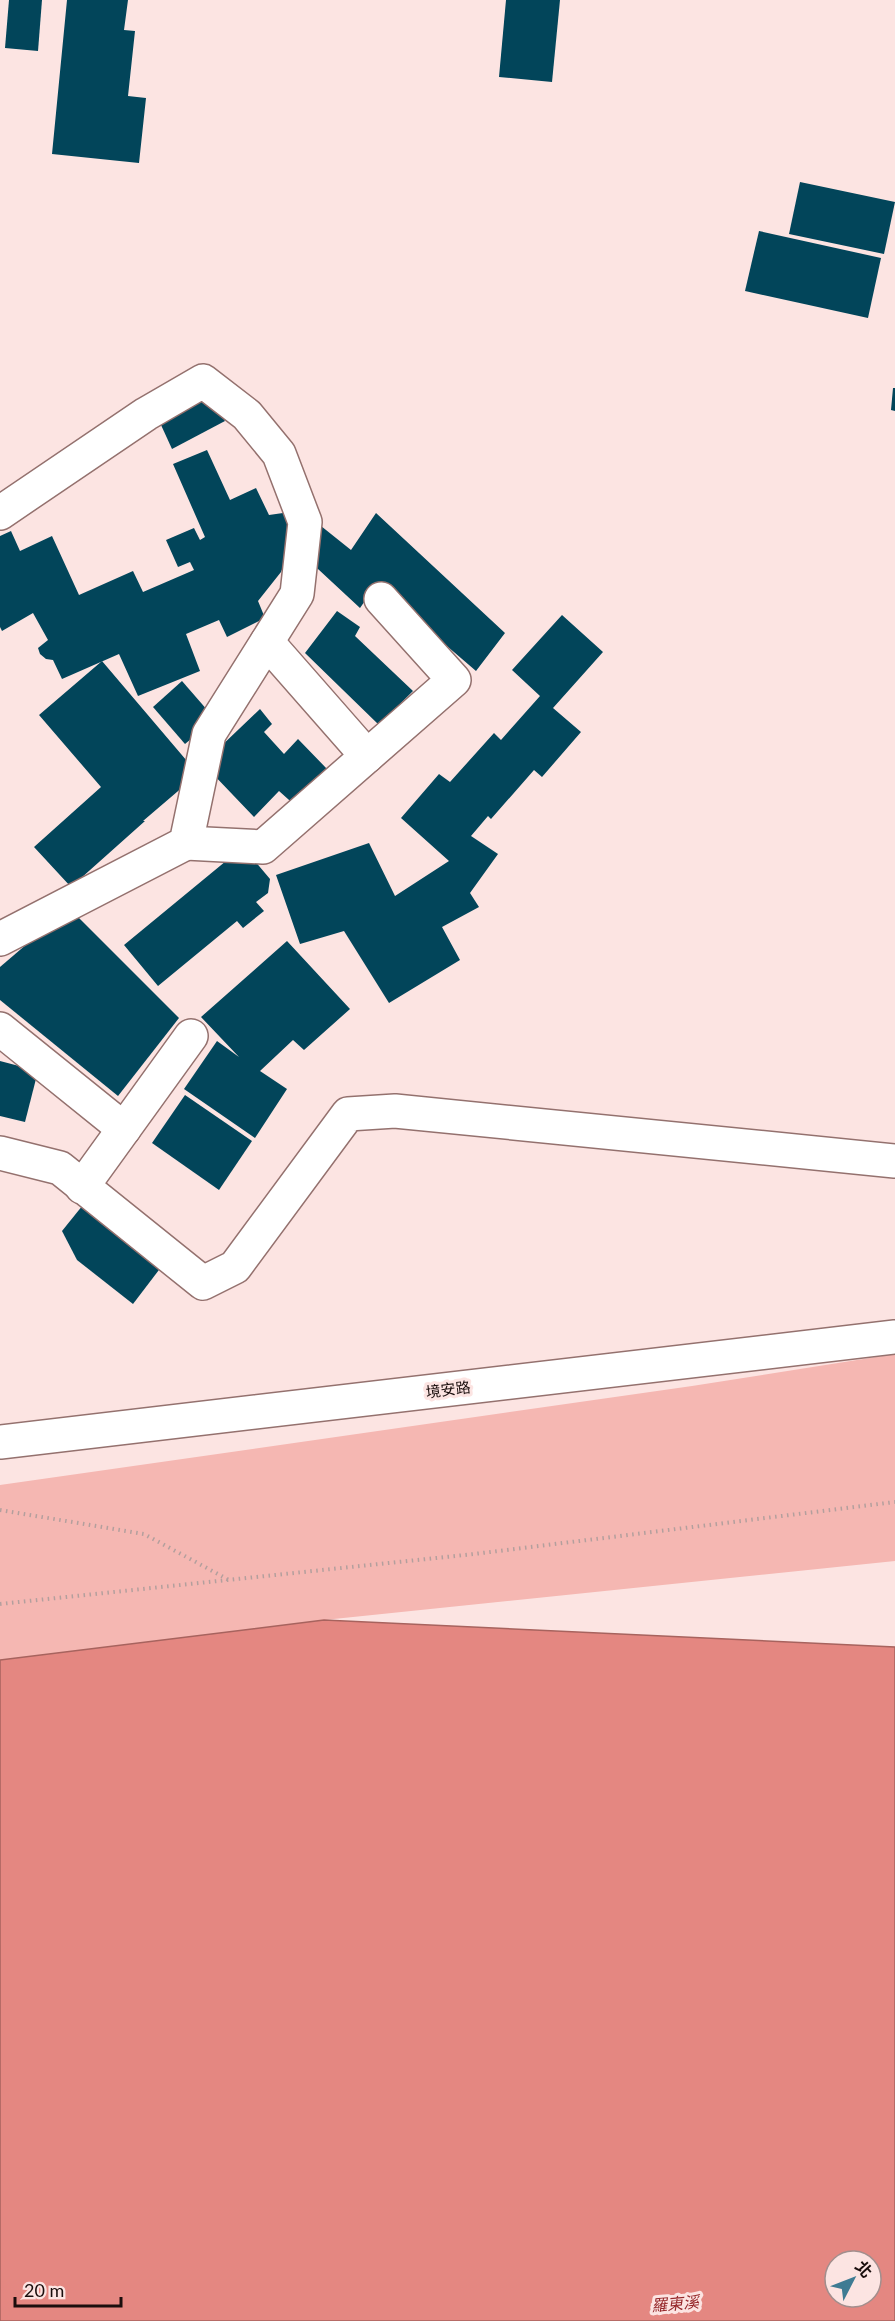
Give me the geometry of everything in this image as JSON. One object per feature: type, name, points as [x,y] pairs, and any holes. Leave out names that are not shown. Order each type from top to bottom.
[{"type":"street","points":[[0,513],[146,414],[203,381],[247,415],[279,454],[305,522],[297,594],[209,734],[186,843]]},
{"type":"street","points":[[0,939],[186,843],[263,847],[454,680],[381,599]]},
{"type":"street","points":[[267,642],[367,756]]},
{"type":"street","points":[[0,1029],[124,1129]]},
{"type":"street","points":[[82,1186],[191,1036]]},
{"type":"street","points":[[0,1153],[60,1168],[203,1283],[235,1267],[348,1114],[395,1111],[895,1161]]},
{"type":"street","name":"境安路","points":[[0,1442],[895,1337]]},
{"type":"path","points":[[0,1604],[474,1554],[895,1502]]},
{"type":"path","points":[[0,1510],[144,1534],[230,1581]]},
{"type":"shaded area","points":[[895,1354],[895,1561],[324,1620],[0,1660],[0,1485],[692,1386]]},
{"type":"water","name":"羅東溪","points":[[324,1620],[895,1647],[895,2321],[0,2321],[0,1660]]},
{"type":"building","points":[[9,0],[42,0],[38,51],[5,48]]},
{"type":"building","points":[[67,0],[128,0],[124,30],[135,31],[128,96],[146,98],[139,163],[52,154]]},
{"type":"building","points":[[506,0],[560,0],[552,82],[499,77]]},
{"type":"building","points":[[800,182],[895,202],[884,254],[789,234]]},
{"type":"building","points":[[759,231],[881,258],[868,318],[745,291]]},
{"type":"building","points":[[893,388],[895,388],[895,411],[891,410]]},
{"type":"building","points":[[207,389],[225,421],[172,449],[156,414]]},
{"type":"building","points":[[207,450],[230,500],[256,488],[269,515],[290,512],[294,540],[281,572],[258,601],[265,618],[227,637],[219,620],[186,634],[200,671],[138,696],[119,654],[62,679],[53,660],[46,659],[40,654],[38,648],[48,640],[33,613],[2,631],[0,627],[0,536],[11,531],[20,551],[52,536],[79,595],[133,571],[143,592],[194,570],[190,562],[178,567],[166,540],[194,528],[200,540],[205,537],[173,464]]},
{"type":"building","points":[[376,513],[505,633],[476,671],[376,585],[360,608],[304,556],[311,518],[351,550]]},
{"type":"building","points":[[337,611],[360,627],[355,636],[413,691],[379,725],[305,653]]},
{"type":"building","points":[[562,615],[603,652],[553,708],[581,732],[542,777],[534,770],[491,819],[488,816],[471,836],[498,854],[470,893],[479,907],[442,927],[460,960],[389,1003],[344,931],[300,944],[276,875],[369,843],[395,896],[449,861],[401,818],[439,774],[450,782],[494,733],[501,740],[540,696],[512,670]]},
{"type":"building","points":[[102,661],[198,774],[71,887],[34,847],[101,787],[39,715]]},
{"type":"building","points":[[182,681],[215,719],[185,744],[153,707]]},
{"type":"building","points":[[260,709],[272,724],[264,732],[284,754],[298,739],[328,770],[298,808],[279,791],[254,817],[211,772],[217,750]]},
{"type":"building","points":[[243,847],[270,879],[268,893],[256,902],[264,911],[243,928],[237,921],[158,986],[124,945]]},
{"type":"building","points":[[69,908],[179,1018],[118,1096],[0,1000],[0,967]]},
{"type":"building","points":[[287,941],[350,1009],[304,1050],[293,1040],[260,1071],[287,1089],[255,1138],[184,1089],[217,1041],[239,1057],[201,1017]]},
{"type":"building","points":[[0,1061],[38,1071],[25,1122],[0,1116]]},
{"type":"building","points":[[185,1095],[252,1141],[219,1190],[152,1143]]},
{"type":"building","points":[[87,1200],[165,1262],[133,1304],[77,1260],[62,1231]]}]
